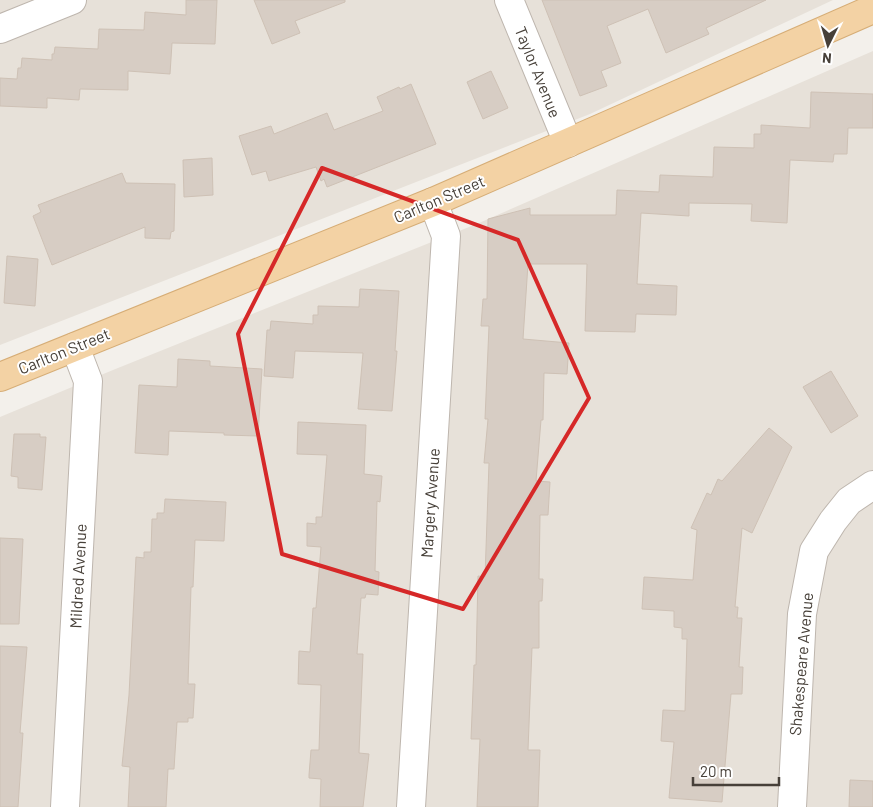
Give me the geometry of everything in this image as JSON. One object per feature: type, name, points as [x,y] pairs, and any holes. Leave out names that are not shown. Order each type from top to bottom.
[{"type":"main road","name":"Carlton Street","points":[[0,377],[433,202],[873,9]]},
{"type":"street","points":[[0,29],[72,0]]},
{"type":"street","name":"Taylor Avenue","points":[[509,0],[568,143]]},
{"type":"street","name":"Margery Avenue","points":[[411,807],[446,236],[433,202]]},
{"type":"street","name":"Mildred Avenue","points":[[66,807],[88,381],[76,347]]},
{"type":"street","name":"Shakespeare Avenue","points":[[792,807],[802,614],[814,551],[832,521],[850,501],[873,485]]},
{"type":"highlighted area","points":[[322,168],[518,240],[589,398],[463,609],[282,554],[238,334]]},
{"type":"shaded area","points":[[0,0],[833,0],[590,114],[0,345]]},
{"type":"shaded area","points":[[873,51],[873,807],[0,807],[0,417],[479,223]]},
{"type":"building","points":[[186,0],[217,0],[215,44],[172,43],[170,74],[128,71],[128,90],[80,89],[79,100],[47,98],[47,108],[0,106],[0,78],[17,79],[18,68],[21,68],[22,58],[52,60],[55,47],[98,49],[99,29],[144,30],[145,12],[186,15]]},
{"type":"building","points":[[254,0],[345,0],[345,2],[295,21],[300,33],[272,44]]},
{"type":"building","points":[[542,0],[766,0],[706,28],[709,34],[666,53],[648,9],[607,26],[621,63],[601,71],[607,86],[580,96]]},
{"type":"building","points":[[491,71],[508,108],[483,119],[467,82]]},
{"type":"building","points":[[411,84],[436,144],[327,187],[324,179],[321,181],[316,167],[269,181],[266,171],[252,175],[239,136],[271,126],[274,134],[327,113],[334,130],[383,111],[377,97]]},
{"type":"building","points":[[811,92],[873,94],[873,128],[848,128],[847,154],[834,154],[833,162],[790,160],[787,223],[751,221],[752,204],[689,203],[689,216],[641,213],[637,284],[677,286],[676,315],[636,314],[635,332],[585,331],[587,264],[528,264],[523,339],[569,343],[567,374],[544,373],[543,420],[541,420],[536,481],[550,482],[548,515],[540,515],[539,579],[543,579],[542,601],[539,601],[539,648],[532,648],[528,750],[540,750],[538,807],[477,807],[480,739],[471,739],[474,665],[476,665],[478,576],[485,577],[489,463],[484,463],[488,419],[485,419],[489,326],[481,326],[483,299],[487,299],[488,219],[530,208],[530,215],[616,215],[617,190],[659,192],[660,175],[713,177],[714,147],[754,148],[754,134],[761,134],[761,125],[810,128]]},
{"type":"building","points":[[212,158],[213,195],[184,197],[183,160]]},
{"type":"building","points":[[122,173],[126,183],[175,184],[174,231],[171,232],[170,239],[145,238],[145,227],[52,265],[33,216],[41,212],[38,205]]},
{"type":"building","points":[[7,256],[38,259],[35,306],[4,303]]},
{"type":"building","points":[[360,289],[399,291],[392,411],[358,409],[363,353],[295,351],[293,378],[264,376],[267,330],[270,330],[271,321],[313,324],[313,315],[318,315],[318,306],[359,307]]},
{"type":"building","points":[[178,359],[210,361],[210,366],[262,369],[258,436],[169,431],[168,455],[135,453],[139,385],[177,387]]},
{"type":"building","points":[[831,371],[858,416],[831,433],[803,387]]},
{"type":"building","points":[[298,422],[366,425],[364,474],[382,476],[380,502],[377,501],[375,571],[379,572],[378,595],[366,594],[365,598],[361,598],[357,654],[363,654],[359,753],[369,754],[363,807],[320,807],[321,779],[309,778],[311,750],[319,750],[321,685],[298,684],[299,651],[310,652],[313,608],[316,608],[321,547],[307,546],[307,523],[316,524],[316,517],[322,517],[327,455],[297,454]]},
{"type":"building","points":[[769,428],[792,447],[752,533],[742,528],[735,607],[738,607],[737,618],[742,618],[739,667],[743,667],[742,694],[731,694],[722,802],[669,798],[674,742],[661,741],[663,710],[685,711],[687,639],[682,639],[682,628],[674,627],[674,611],[642,609],[644,577],[693,580],[697,530],[691,528],[707,493],[711,495],[718,479],[722,481]]},
{"type":"building","points":[[14,434],[40,434],[40,437],[46,437],[42,490],[18,488],[18,477],[11,476]]},
{"type":"building","points":[[165,499],[226,502],[224,541],[195,540],[193,587],[191,587],[188,684],[195,684],[193,718],[188,718],[188,722],[177,722],[174,769],[168,769],[166,807],[128,807],[130,767],[122,766],[129,695],[136,557],[144,558],[144,552],[151,552],[152,519],[157,519],[157,513],[164,513]]},
{"type":"building","points":[[0,538],[23,539],[19,624],[0,624]]},
{"type":"building","points":[[0,646],[27,647],[20,733],[23,733],[18,807],[0,807]]},
{"type":"building","points":[[850,780],[873,781],[873,807],[849,807]]}]
